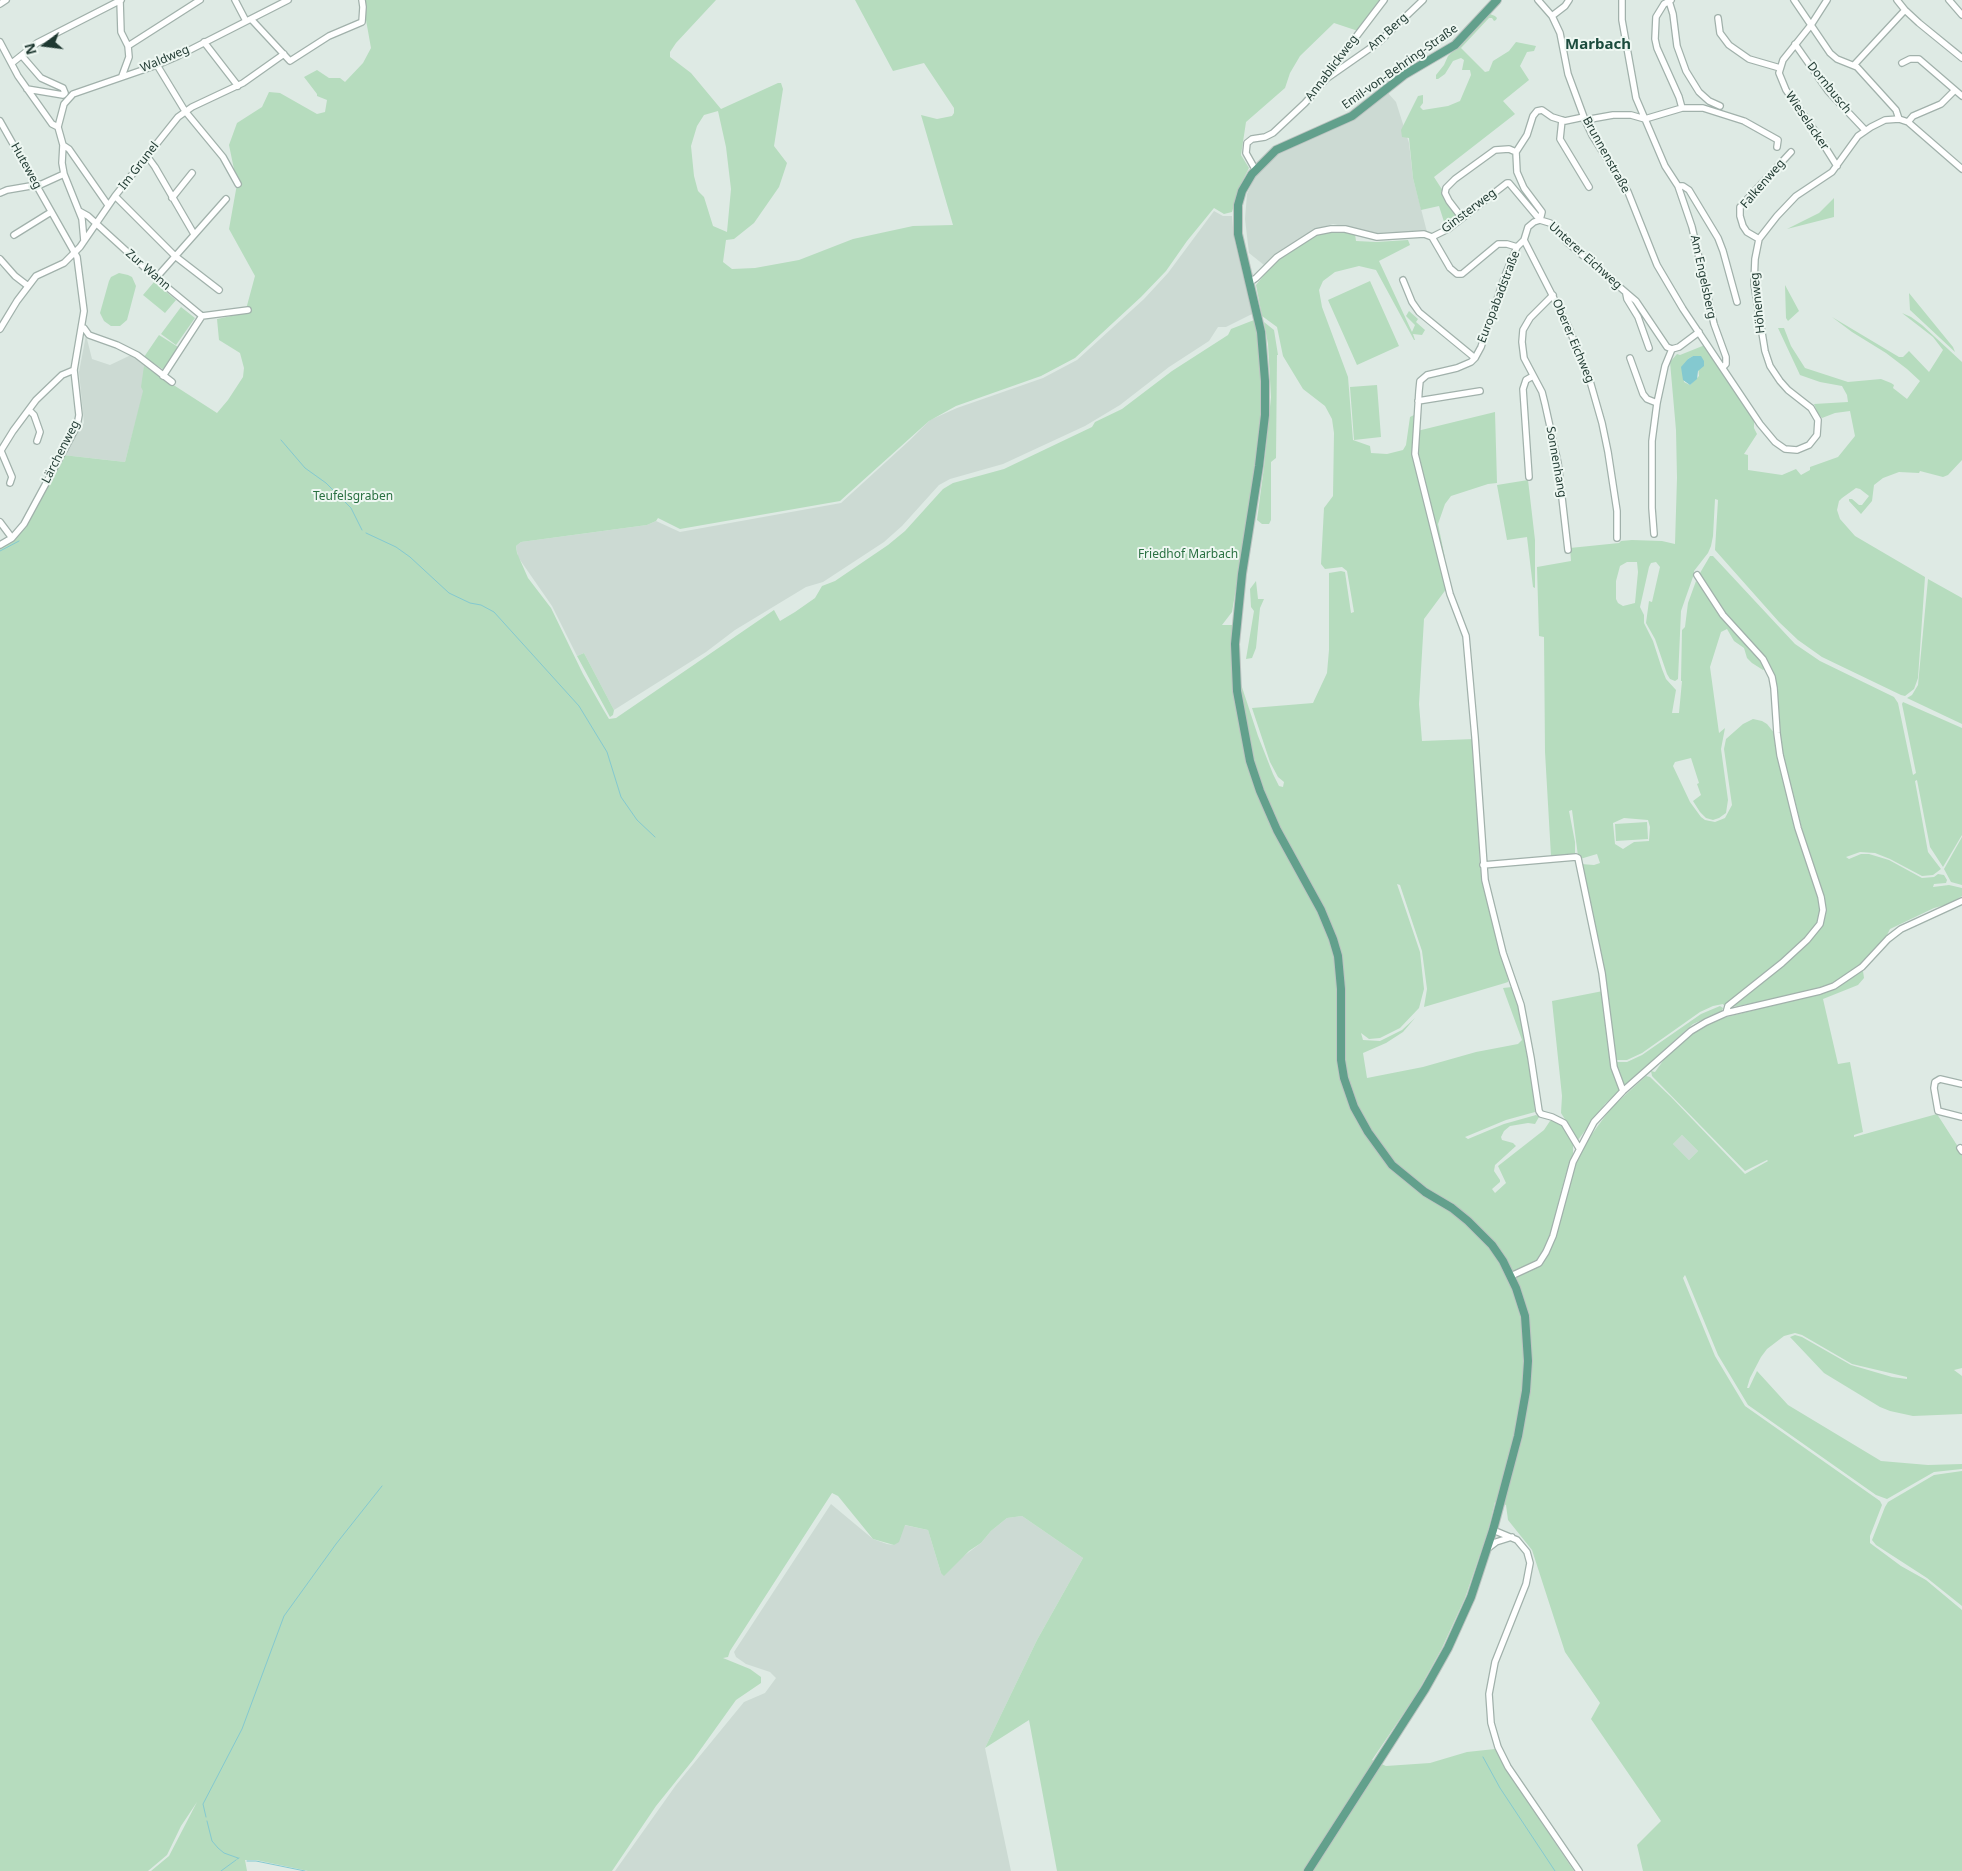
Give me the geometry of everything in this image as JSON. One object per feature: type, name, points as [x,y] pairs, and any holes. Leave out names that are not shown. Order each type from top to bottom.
[{"type":"main road","name":"Emil-von-Behring-Straße","points":[[1308,1871],[1425,1689],[1448,1648],[1471,1597],[1493,1530],[1518,1436],[1525,1399],[1528,1361],[1525,1316],[1511,1276],[1492,1246],[1468,1221],[1452,1208],[1425,1192],[1392,1165],[1368,1132],[1350,1096],[1341,1060],[1341,988],[1338,956],[1333,939],[1322,910],[1277,830],[1260,791],[1250,761],[1237,691],[1235,644],[1242,574],[1259,466],[1266,399],[1261,332],[1238,234],[1238,215],[1242,191],[1256,169],[1276,150],[1352,116],[1404,75],[1446,52],[1469,32],[1498,0]]},
{"type":"street","points":[[0,4],[6,0]]},
{"type":"street","points":[[128,46],[200,0]]},
{"type":"street","points":[[235,0],[248,20],[290,61],[330,36],[362,22],[362,0]]},
{"type":"street","name":"Waldweg","points":[[58,128],[64,104],[69,97],[80,91],[157,65],[288,0]]},
{"type":"street","name":"Annablickweg","points":[[1256,169],[1246,153],[1247,143],[1252,139],[1265,137],[1273,133],[1305,104],[1326,79],[1384,0]]},
{"type":"street","name":"Am Berg","points":[[1326,79],[1378,42],[1423,0]]},
{"type":"street","name":"Brunnenstraße","points":[[1538,0],[1552,16],[1562,38],[1568,74],[1584,118],[1595,140],[1628,192],[1658,265],[1699,332]]},
{"type":"street","points":[[1552,16],[1566,6],[1569,0]]},
{"type":"street","name":"Am Engelsberg","points":[[1622,0],[1622,20],[1636,98],[1665,166],[1678,186],[1692,228],[1714,324],[1726,357],[1726,364],[1723,366]]},
{"type":"street","points":[[1794,0],[1834,57],[1854,65],[1896,110],[1899,119],[1908,122],[1962,169]]},
{"type":"street","points":[[1718,18],[1720,32],[1729,45],[1749,58],[1780,68],[1783,60],[1811,25],[1827,0]]},
{"type":"street","points":[[1897,0],[1905,10],[1962,58]]},
{"type":"street","points":[[1950,0],[1962,14]]},
{"type":"street","points":[[12,63],[37,43],[117,1],[121,32],[128,46],[128,61],[122,76]]},
{"type":"street","points":[[1682,108],[1655,39],[1656,17],[1661,8],[1670,1],[1678,46],[1686,71],[1699,92],[1720,106]]},
{"type":"street","points":[[1854,65],[1905,10]]},
{"type":"street","points":[[0,42],[26,88],[52,124],[58,128],[64,145],[69,149],[108,205]]},
{"type":"street","points":[[204,42],[238,86]]},
{"type":"street","name":"Dornbusch","points":[[1795,44],[1828,90],[1864,130]]},
{"type":"street","points":[[185,111],[238,86],[284,54]]},
{"type":"street","points":[[22,56],[42,79],[54,82],[63,88],[65,93],[63,95],[26,88]]},
{"type":"street","points":[[1902,63],[1910,59],[1919,59],[1962,96]]},
{"type":"street","points":[[157,65],[185,111],[223,157],[238,184]]},
{"type":"street","name":"Wieselacker","points":[[1780,68],[1779,73],[1786,90],[1837,166]]},
{"type":"street","points":[[1908,122],[1913,116],[1941,104],[1955,90]]},
{"type":"street","points":[[1540,220],[1542,212],[1524,188],[1517,172],[1516,152],[1527,136],[1533,116],[1537,110],[1542,110],[1552,117],[1562,120],[1631,115],[1645,120],[1682,108],[1703,108],[1744,121],[1778,140],[1777,147]]},
{"type":"street","name":"Im Grunel","points":[[96,223],[115,196],[185,111]]},
{"type":"street","name":"Höhenweg","points":[[1699,332],[1760,424],[1775,442],[1785,448],[1797,450],[1806,447],[1813,441],[1819,428],[1815,413],[1780,381],[1770,366],[1765,351],[1754,284],[1755,259],[1759,239],[1796,196],[1828,175],[1837,166],[1855,138],[1864,130],[1885,120],[1899,119]]},
{"type":"street","points":[[1562,120],[1560,139],[1589,187]]},
{"type":"street","name":"Huteweg","points":[[0,121],[75,252]]},
{"type":"street","points":[[64,145],[62,163],[64,174],[79,211],[84,230],[84,242]]},
{"type":"street","points":[[1462,218],[1449,201],[1445,193],[1446,188],[1455,179],[1495,150],[1509,149],[1516,152]]},
{"type":"street","name":"Falkenweg","points":[[1759,239],[1747,232],[1743,226],[1740,207],[1791,152]]},
{"type":"street","points":[[147,156],[194,234]]},
{"type":"street","points":[[0,193],[36,185],[64,174]]},
{"type":"street","points":[[172,198],[192,174]]},
{"type":"street","name":"Ginsterweg","points":[[1249,282],[1256,278],[1277,257],[1316,232],[1345,229],[1377,237],[1424,234],[1432,237],[1448,229],[1509,183],[1540,220]]},
{"type":"street","name":"Am Engelsberg","points":[[1678,186],[1683,186],[1689,190],[1718,238],[1737,302]]},
{"type":"street","points":[[115,196],[175,256],[219,290]]},
{"type":"street","points":[[156,278],[226,199]]},
{"type":"street","points":[[0,329],[28,286],[39,274],[60,266],[84,242],[96,223],[79,211]]},
{"type":"street","points":[[14,235],[51,212]]},
{"type":"street","name":"Unterer Eichweg","points":[[1524,240],[1528,227],[1534,222],[1540,220],[1550,223],[1568,243],[1636,301],[1667,347],[1672,349]]},
{"type":"street","name":"Zur Wann","points":[[96,223],[156,278],[202,316]]},
{"type":"street","points":[[1432,237],[1450,268],[1457,274],[1462,274],[1498,244],[1517,247]]},
{"type":"street","name":"Europabadstraße","points":[[1524,240],[1517,247],[1475,358],[1471,362],[1457,368],[1427,376],[1420,381],[1415,454],[1450,594],[1466,636],[1483,865],[1495,925],[1521,1005],[1527,1030],[1539,1111],[1541,1114],[1552,1116],[1564,1123],[1579,1148]]},
{"type":"street","name":"Oberer Eichweg","points":[[1524,240],[1553,295],[1582,357],[1597,404],[1615,494],[1617,511],[1616,538]]},
{"type":"street","name":"Lärchenweg","points":[[12,538],[24,524],[77,426],[79,415],[74,370],[82,328],[84,299],[80,269],[75,252]]},
{"type":"street","points":[[0,259],[14,276],[28,286]]},
{"type":"street","points":[[1403,280],[1412,302],[1419,312],[1475,358]]},
{"type":"street","name":"Unterer Eichweg","points":[[1626,294],[1638,317],[1648,348]]},
{"type":"street","name":"Sonnenhang","points":[[1553,295],[1530,317],[1523,330],[1522,351],[1542,392],[1545,404],[1558,463],[1568,550]]},
{"type":"street","points":[[163,376],[202,316],[248,310]]},
{"type":"street","points":[[82,328],[89,335],[117,345],[137,355],[172,382]]},
{"type":"street","points":[[1654,534],[1652,465],[1657,403],[1665,366],[1672,349],[1679,347],[1699,332]]},
{"type":"street","points":[[1630,358],[1643,394],[1647,399],[1657,403]]},
{"type":"street","points":[[10,483],[12,477],[0,452],[29,410],[57,378],[68,371],[74,370]]},
{"type":"street","name":"Sonnenhang","points":[[1529,477],[1523,389],[1526,380],[1533,376]]},
{"type":"street","points":[[1418,401],[1480,391]]},
{"type":"street","points":[[29,410],[34,415],[40,432],[37,441]]},
{"type":"street","points":[[0,522],[12,538],[0,545]]},
{"type":"street","points":[[1696,575],[1723,615],[1763,659],[1772,677],[1776,733],[1780,755],[1798,828],[1822,897],[1823,910],[1820,924],[1807,940],[1782,963],[1728,1006],[1726,1013]]},
{"type":"street","points":[[1483,865],[1578,858],[1603,981],[1614,1067],[1623,1091]]},
{"type":"street","points":[[1511,1276],[1539,1263],[1546,1252],[1553,1236],[1573,1162],[1594,1122],[1623,1091],[1691,1031],[1726,1013],[1834,986],[1862,968],[1888,939],[1901,929],[1962,901]]},
{"type":"street","points":[[1962,1084],[1943,1079],[1935,1082],[1935,1100],[1938,1111],[1962,1116]]},
{"type":"street","points":[[1493,1530],[1517,1540],[1527,1552],[1530,1570],[1495,1662],[1489,1694],[1491,1723],[1498,1747],[1508,1767],[1579,1871]]},
{"type":"street","points":[[1486,1550],[1496,1542],[1512,1537]]},
{"type":"shaded area","points":[[1388,93],[1396,102],[1409,143],[1413,178],[1427,232],[1376,233],[1333,224],[1316,229],[1275,254],[1264,265],[1249,253],[1245,219],[1247,194],[1255,176],[1277,153],[1352,120]]},
{"type":"shaded area","points":[[1214,211],[1223,216],[1232,216],[1234,239],[1252,314],[1226,327],[1218,327],[1209,341],[1169,367],[1120,405],[1085,426],[1003,464],[950,479],[939,485],[902,526],[884,542],[823,582],[806,587],[735,630],[706,652],[614,710],[584,653],[577,656],[552,606],[518,557],[516,546],[521,542],[647,525],[656,521],[680,532],[841,503],[930,420],[957,408],[1043,378],[1077,360],[1144,299],[1168,273]]},
{"type":"shaded area","points":[[86,335],[92,359],[110,365],[131,355],[150,368],[125,462],[63,455],[84,423],[79,372]]},
{"type":"shaded area","points":[[1682,1135],[1698,1151],[1689,1160],[1673,1144]]},
{"type":"shaded area","points":[[831,1504],[873,1539],[887,1544],[894,1545],[904,1525],[928,1530],[941,1573],[981,1543],[991,1531],[1007,1518],[1022,1516],[1083,1558],[1037,1640],[985,1748],[1011,1871],[615,1871],[676,1785],[744,1702],[765,1693],[776,1678],[770,1672],[746,1664],[736,1657],[734,1652]]},
{"type":"green space","name":"Friedhof Marbach","points":[[363,0],[716,0],[676,43],[670,52],[670,57],[691,73],[721,109],[778,83],[781,83],[783,89],[774,146],[787,163],[779,187],[754,223],[734,239],[726,240],[723,262],[732,269],[755,268],[799,260],[853,239],[913,226],[953,225],[921,115],[937,119],[952,116],[954,108],[924,63],[893,71],[855,0],[1382,0],[1358,31],[1334,23],[1300,56],[1290,73],[1285,88],[1246,122],[1241,155],[1249,168],[1239,188],[1232,212],[1224,214],[1214,208],[1166,271],[1141,297],[1075,358],[1041,376],[956,406],[929,421],[840,501],[680,529],[658,518],[647,525],[521,542],[516,546],[517,553],[528,578],[551,608],[583,674],[609,719],[616,718],[774,610],[780,621],[815,598],[822,586],[835,581],[888,545],[905,531],[943,489],[953,483],[1004,469],[1092,427],[1095,422],[1122,409],[1172,371],[1228,335],[1231,329],[1254,320],[1264,382],[1260,446],[1232,612],[1222,625],[1234,625],[1239,678],[1273,774],[1279,786],[1283,787],[1284,782],[1278,777],[1270,762],[1252,708],[1313,703],[1327,673],[1329,650],[1329,573],[1345,572],[1351,613],[1354,612],[1347,571],[1342,567],[1325,569],[1321,564],[1324,508],[1333,496],[1334,433],[1332,419],[1325,406],[1303,389],[1283,356],[1277,327],[1262,316],[1256,285],[1277,259],[1317,235],[1330,232],[1344,232],[1355,234],[1356,241],[1408,240],[1410,245],[1379,261],[1412,332],[1415,325],[1406,316],[1409,311],[1418,319],[1416,322],[1425,330],[1422,335],[1413,334],[1415,340],[1376,270],[1359,266],[1335,272],[1323,281],[1319,290],[1322,307],[1348,377],[1353,440],[1370,446],[1371,453],[1387,454],[1403,450],[1406,445],[1410,417],[1414,415],[1413,432],[1495,412],[1497,483],[1451,496],[1445,504],[1438,524],[1445,558],[1442,559],[1447,588],[1424,619],[1419,704],[1422,741],[1474,739],[1480,866],[1508,982],[1424,1007],[1427,989],[1422,951],[1400,885],[1397,884],[1420,952],[1424,989],[1419,1008],[1400,1028],[1380,1038],[1369,1039],[1361,1033],[1363,1040],[1380,1041],[1402,1030],[1415,1018],[1403,1032],[1386,1043],[1363,1053],[1367,1078],[1423,1067],[1476,1052],[1518,1044],[1522,1040],[1503,988],[1512,987],[1519,1006],[1530,1058],[1535,1112],[1506,1120],[1465,1137],[1468,1139],[1504,1124],[1536,1115],[1539,1117],[1535,1124],[1528,1123],[1510,1126],[1504,1131],[1501,1137],[1502,1140],[1513,1143],[1516,1146],[1495,1165],[1494,1171],[1500,1182],[1492,1189],[1495,1193],[1506,1183],[1498,1166],[1544,1130],[1550,1121],[1553,1120],[1561,1124],[1573,1143],[1573,1154],[1550,1236],[1554,1240],[1581,1149],[1611,1108],[1646,1076],[1650,1077],[1671,1097],[1745,1174],[1768,1161],[1745,1171],[1652,1076],[1651,1071],[1655,1072],[1665,1058],[1686,1039],[1715,1020],[1822,993],[1863,971],[1864,978],[1858,985],[1823,999],[1838,1064],[1850,1062],[1863,1132],[1854,1135],[1854,1137],[1937,1114],[1962,1153],[1962,1368],[1954,1370],[1962,1376],[1962,1414],[1913,1416],[1880,1407],[1824,1373],[1790,1337],[1795,1335],[1802,1337],[1851,1365],[1892,1377],[1907,1379],[1907,1377],[1852,1364],[1802,1335],[1795,1333],[1784,1336],[1767,1349],[1750,1378],[1747,1388],[1749,1388],[1757,1371],[1788,1405],[1881,1461],[1928,1465],[1962,1464],[1962,1469],[1934,1472],[1887,1499],[1876,1495],[1748,1405],[1718,1355],[1685,1275],[1683,1278],[1715,1356],[1745,1406],[1880,1501],[1882,1505],[1870,1536],[1870,1543],[1901,1566],[1926,1580],[1962,1610],[1962,1871],[1643,1871],[1637,1845],[1661,1821],[1591,1719],[1600,1703],[1565,1652],[1532,1550],[1508,1520],[1506,1505],[1495,1502],[1488,1531],[1465,1598],[1442,1648],[1416,1695],[1372,1760],[1386,1766],[1430,1763],[1467,1752],[1495,1749],[1505,1768],[1574,1871],[1057,1871],[1029,1720],[985,1748],[1037,1640],[1083,1558],[1022,1516],[1007,1518],[944,1576],[941,1573],[928,1530],[905,1525],[899,1542],[894,1545],[873,1539],[838,1496],[832,1493],[730,1651],[728,1657],[723,1658],[750,1669],[761,1677],[761,1683],[736,1700],[693,1760],[656,1806],[612,1871],[308,1871],[256,1860],[245,1860],[247,1871],[151,1871],[169,1856],[197,1802],[181,1826],[167,1855],[148,1871],[0,1871],[0,547],[13,540],[63,455],[125,462],[143,391],[141,387],[144,366],[217,413],[228,400],[243,377],[244,368],[240,353],[219,340],[217,319],[245,313],[255,276],[229,229],[237,184],[229,145],[237,123],[262,107],[269,92],[280,93],[317,114],[325,112],[327,100],[317,96],[304,77],[317,70],[329,78],[340,78],[345,82],[363,63],[371,48],[366,20],[364,19]],"holes":[[[718,111],[726,147],[731,189],[727,232],[713,226],[704,197],[698,191],[694,176],[691,146],[697,126],[704,115]],[[1682,1135],[1698,1151],[1689,1160],[1673,1144]]]},
{"type":"green space","points":[[1490,14],[1497,18],[1496,20],[1494,21],[1492,18],[1489,18],[1461,48],[1485,72],[1489,71],[1493,61],[1509,51],[1516,42],[1536,46],[1534,51],[1527,52],[1520,66],[1529,80],[1503,101],[1515,114],[1434,177],[1457,216],[1446,228],[1439,206],[1421,210],[1413,178],[1409,138],[1402,137],[1401,130],[1418,96],[1423,95],[1423,103],[1420,107],[1423,110],[1448,106],[1460,101],[1471,75],[1470,70],[1462,70],[1464,60],[1461,58],[1453,61],[1445,74],[1438,79],[1436,79],[1436,75],[1448,56]]},
{"type":"green space","points":[[1834,198],[1834,217],[1787,229],[1819,213]]},
{"type":"green space","points":[[119,273],[132,277],[136,286],[127,320],[120,326],[111,326],[104,321],[100,313],[109,281],[111,277]]},
{"type":"green space","points":[[1370,281],[1399,346],[1357,365],[1328,300]]},
{"type":"green space","points":[[154,282],[176,300],[165,313],[143,295]]},
{"type":"green space","points":[[1785,285],[1799,311],[1788,321],[1786,318]]},
{"type":"green space","points":[[1909,293],[1953,347],[1955,352],[1910,310]]},
{"type":"green space","points":[[181,307],[195,318],[176,345],[161,334]]},
{"type":"green space","points":[[1902,313],[1922,325],[1962,362],[1962,460],[1948,475],[1943,477],[1920,471],[1919,473],[1899,472],[1883,478],[1874,485],[1872,501],[1861,514],[1849,499],[1862,505],[1869,496],[1856,488],[1839,501],[1837,510],[1840,519],[1855,536],[1925,577],[1918,678],[1914,689],[1905,696],[1901,695],[1822,657],[1798,640],[1779,622],[1715,550],[1718,500],[1715,499],[1711,546],[1694,571],[1681,611],[1678,679],[1675,681],[1670,679],[1667,674],[1655,639],[1646,623],[1649,601],[1652,602],[1660,567],[1656,562],[1651,563],[1649,567],[1640,607],[1644,615],[1644,623],[1653,641],[1666,679],[1676,690],[1672,713],[1679,713],[1682,681],[1682,630],[1685,627],[1688,603],[1696,581],[1709,598],[1700,573],[1710,556],[1713,556],[1795,644],[1820,661],[1894,697],[1898,703],[1913,775],[1916,773],[1903,702],[1962,728],[1962,835],[1943,867],[1930,847],[1917,780],[1915,781],[1928,852],[1941,869],[1933,875],[1922,876],[1875,853],[1860,852],[1846,857],[1849,859],[1861,854],[1869,854],[1889,860],[1922,878],[1934,877],[1938,874],[1944,875],[1947,880],[1946,883],[1934,884],[1933,887],[1949,885],[1962,888],[1962,896],[1949,904],[1934,908],[1890,929],[1867,958],[1854,970],[1831,984],[1790,996],[1732,1007],[1725,1007],[1723,1004],[1713,1006],[1700,1012],[1642,1053],[1627,1060],[1617,1060],[1614,1058],[1581,864],[1594,865],[1600,863],[1597,854],[1580,859],[1578,856],[1572,810],[1569,811],[1575,842],[1575,854],[1570,856],[1551,856],[1545,752],[1544,637],[1539,636],[1537,567],[1571,561],[1570,548],[1632,540],[1662,541],[1675,544],[1676,430],[1670,362],[1677,354],[1680,355],[1705,345],[1754,419],[1754,428],[1757,434],[1744,454],[1748,455],[1748,470],[1782,475],[1796,469],[1801,475],[1810,470],[1810,467],[1838,457],[1855,436],[1850,411],[1835,413],[1822,418],[1814,404],[1848,402],[1847,395],[1842,386],[1820,382],[1800,375],[1778,328],[1784,328],[1791,346],[1805,368],[1848,382],[1881,379],[1894,385],[1893,388],[1907,399],[1920,381],[1886,353],[1832,317],[1899,357],[1903,357],[1909,351],[1929,372],[1943,350],[1933,337]],"holes":[[[1697,356],[1699,376],[1690,385],[1684,382],[1683,372],[1688,359]],[[1627,562],[1637,562],[1638,572],[1635,603],[1623,606],[1616,599],[1616,581],[1620,566]],[[1727,629],[1734,641],[1744,648],[1747,658],[1752,663],[1763,670],[1769,665],[1771,668],[1777,688],[1780,742],[1804,837],[1798,839],[1775,734],[1762,721],[1753,719],[1743,724],[1726,739],[1724,749],[1732,805],[1725,818],[1715,822],[1701,817],[1690,802],[1673,766],[1675,762],[1691,758],[1701,795],[1693,801],[1706,818],[1713,820],[1726,813],[1728,800],[1721,749],[1725,728],[1719,733],[1710,667],[1721,632]],[[1624,818],[1648,820],[1650,827],[1649,841],[1634,842],[1623,849],[1615,844],[1613,823]]]},
{"type":"green space","points":[[1264,322],[1274,330],[1278,355],[1276,458],[1271,462],[1271,520],[1269,524],[1262,524],[1257,520],[1271,397],[1268,344]]},
{"type":"green space","points":[[159,335],[178,347],[164,370],[144,357]]},
{"type":"green space","points":[[1377,385],[1381,437],[1354,440],[1350,387]]},
{"type":"green space","points":[[1528,480],[1535,540],[1535,588],[1533,587],[1527,537],[1507,540],[1497,485]]},
{"type":"green space","points":[[1928,579],[1962,598],[1962,724],[1907,698],[1912,695],[1918,685]]},
{"type":"green space","points":[[1256,581],[1258,599],[1264,599],[1260,608],[1256,648],[1252,658],[1246,659],[1254,611],[1251,607],[1250,589]]},
{"type":"green space","points":[[584,653],[614,710],[613,715],[610,717],[577,656]]},
{"type":"green space","points":[[1647,822],[1648,839],[1616,841],[1615,824]]},
{"type":"green space","points":[[1962,837],[1962,885],[1951,882],[1944,869]]},
{"type":"green space","points":[[1603,991],[1621,1090],[1605,1104],[1578,1140],[1561,1113],[1562,1096],[1552,1001]]},
{"type":"green space","points":[[1720,1006],[1723,1008],[1722,1011],[1693,1024],[1623,1087],[1614,1062],[1627,1062],[1642,1055],[1701,1014]]},
{"type":"green space","points":[[1962,1471],[1962,1606],[1927,1578],[1876,1545],[1872,1540],[1888,1502],[1934,1475]]},
{"type":"water","points":[[1693,356],[1701,356],[1704,366],[1698,371],[1697,379],[1690,385],[1683,380],[1681,367]]},
{"type":"waterway","name":"Teufelsgraben","points":[[281,440],[305,468],[326,483],[351,508],[362,530]]},
{"type":"waterway","name":"Teufelsgraben","points":[[366,533],[396,547],[410,557],[449,593],[494,612],[579,706],[607,752],[621,797],[637,820],[655,837]]},
{"type":"waterway","points":[[0,551],[19,541]]},
{"type":"waterway","points":[[206,1817],[203,1804],[242,1729],[284,1616],[336,1544],[382,1486]]},
{"type":"waterway","points":[[1483,1757],[1500,1788],[1555,1871]]},
{"type":"waterway","points":[[207,1821],[212,1841],[224,1853],[238,1858]]},
{"type":"waterway","points":[[221,1871],[236,1860]]},
{"type":"waterway","points":[[247,1861],[256,1861],[305,1871]]},
{"type":"district","name":"Marbach","points":[[1598,45]]}]
